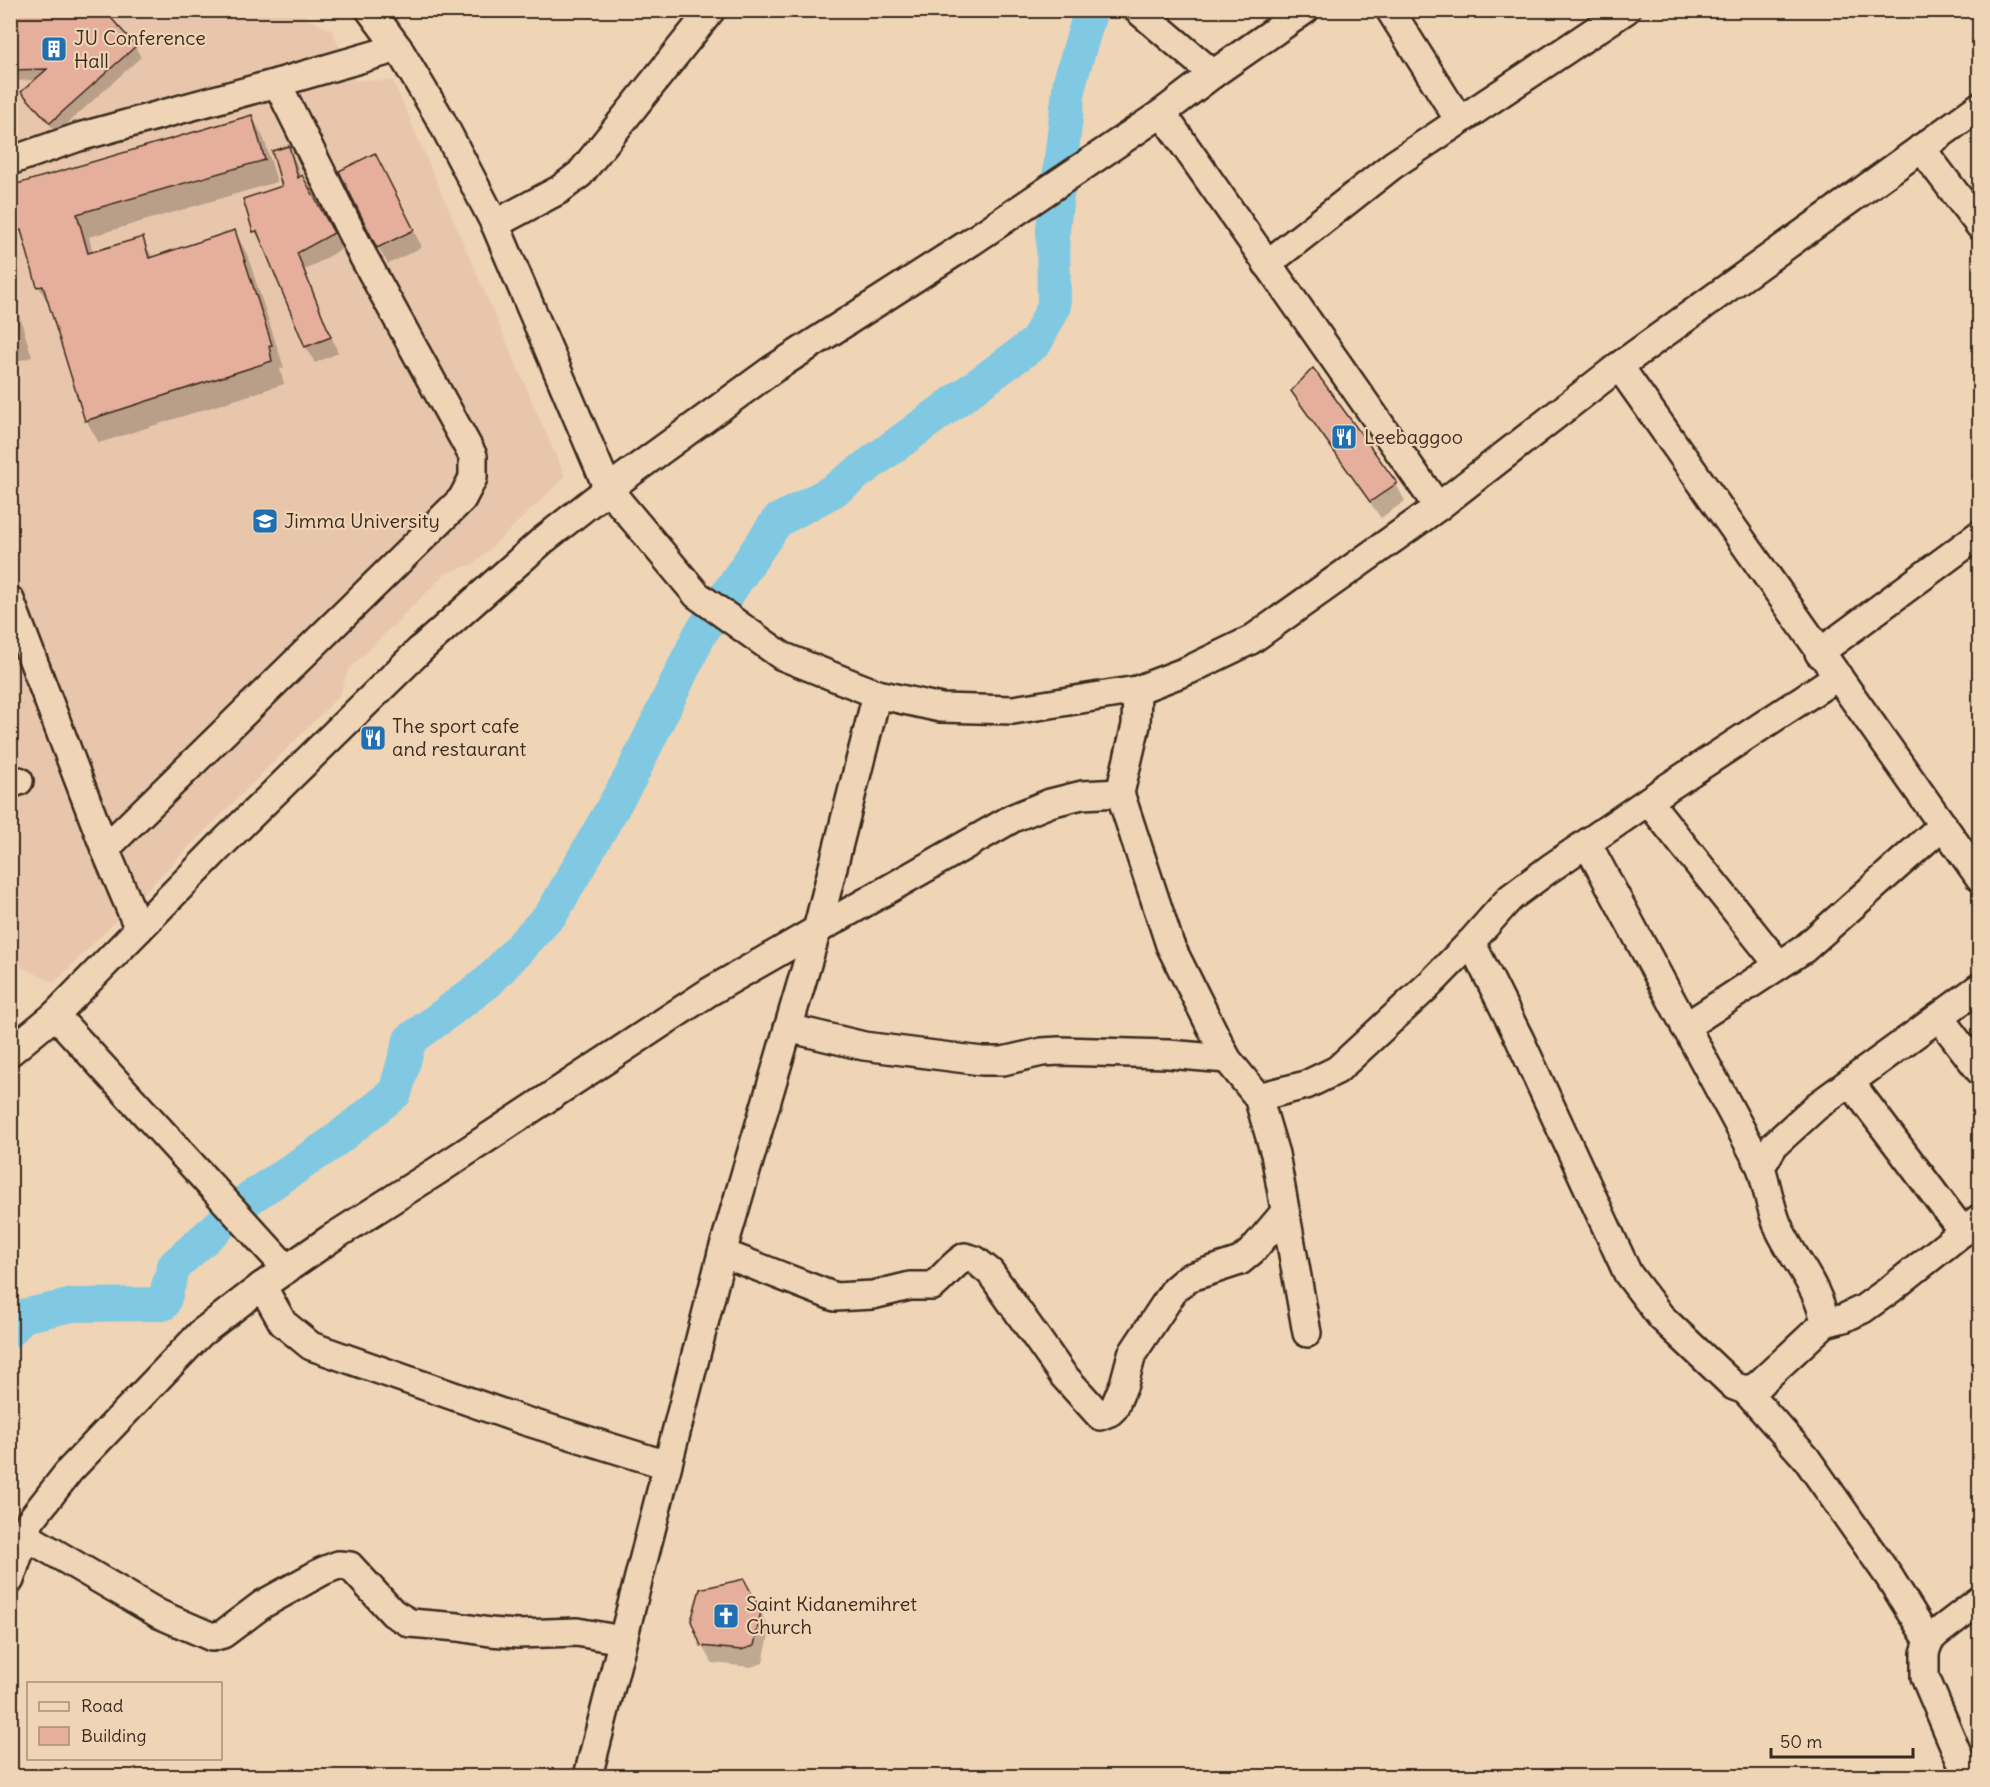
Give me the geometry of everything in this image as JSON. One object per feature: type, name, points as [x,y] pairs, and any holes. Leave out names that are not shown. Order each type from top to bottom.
[{"type":"street","points":[[370,10],[398,48],[441,120],[495,224],[608,489],[697,595],[782,656],[877,694],[941,708],[1013,710],[1137,690],[1189,670],[1251,640],[1438,507],[1619,366],[1980,106]]},
{"type":"street","points":[[495,224],[559,190],[580,174],[711,10]]},
{"type":"street","points":[[1138,10],[1213,74]]},
{"type":"street","points":[[13,1044],[55,1015],[225,841],[423,648],[542,541],[608,489],[773,369],[971,242],[1162,113],[1213,74],[1305,10]]},
{"type":"street","points":[[1390,10],[1459,120]]},
{"type":"street","points":[[1268,264],[1393,165],[1626,10]]},
{"type":"street","points":[[10,161],[79,137],[398,48]]},
{"type":"street","points":[[105,849],[462,499],[473,478],[473,456],[363,256],[277,83]]},
{"type":"street","points":[[1162,113],[1438,507]]},
{"type":"street","points":[[1921,148],[1980,226]]},
{"type":"street","points":[[1619,366],[1980,878]]},
{"type":"street","points":[[1820,653],[1980,534]]},
{"type":"street","points":[[10,600],[105,849],[139,929]]},
{"type":"street","points":[[1257,1097],[1306,1085],[1337,1070],[1432,982],[1510,898],[1648,801],[1838,676]]},
{"type":"street","points":[[1137,690],[1136,725],[1120,793],[1170,945],[1227,1059],[1257,1097],[1275,1154],[1307,1334]]},
{"type":"street","points":[[588,1776],[722,1253],[817,930],[877,694]]},
{"type":"street","points":[[10,1580],[30,1521],[70,1470],[201,1333],[262,1286],[330,1239],[619,1053],[709,992],[1013,818],[1050,803],[1082,795],[1120,793]]},
{"type":"street","points":[[1648,801],[1779,965]]},
{"type":"street","points":[[1685,1027],[1804,948],[1943,825]]},
{"type":"street","points":[[1587,843],[1761,1167],[1778,1226],[1816,1295],[1823,1310],[1825,1323]]},
{"type":"street","points":[[1471,942],[1520,1040],[1628,1274],[1661,1317],[1734,1386],[1745,1390],[1806,1458],[1890,1578],[1929,1641]]},
{"type":"street","points":[[1761,1167],[1774,1145],[1818,1106],[1980,987]]},
{"type":"street","points":[[55,1015],[287,1269]]},
{"type":"street","points":[[1939,1017],[1980,1071]]},
{"type":"street","points":[[788,1028],[864,1046],[982,1061],[1003,1061],[1042,1052],[1059,1051],[1168,1054],[1227,1059]]},
{"type":"street","points":[[1745,1390],[1756,1386],[1825,1323],[1844,1318],[1863,1309],[1971,1225],[1850,1082]]},
{"type":"street","points":[[722,1253],[835,1297],[873,1295],[910,1286],[933,1286],[943,1278],[953,1264],[965,1257],[975,1260],[990,1272],[1063,1375],[1100,1416],[1114,1408],[1124,1384],[1132,1354],[1175,1288],[1188,1278],[1240,1261],[1252,1251],[1286,1212]]},
{"type":"street","points":[[262,1286],[283,1323],[311,1346],[522,1420],[667,1465]]},
{"type":"street","points":[[24,1535],[159,1614],[212,1637],[223,1634],[263,1604],[338,1565],[350,1566],[393,1613],[410,1623],[458,1626],[518,1634],[577,1632],[622,1640]]},
{"type":"street","points":[[1967,1776],[1925,1677],[1925,1653],[1929,1641],[1953,1619],[1980,1600]]},
{"type":"shaded area","name":"Jimma University","points":[[10,11],[300,11],[310,20],[332,30],[354,80],[393,81],[565,477],[474,564],[446,573],[349,669],[339,696],[54,983],[10,961]]},
{"type":"building","name":"JU Conference Hall","points":[[10,10],[104,10],[136,46],[50,123],[21,92],[47,69],[10,70]]},
{"type":"building","points":[[252,115],[265,160],[77,214],[88,253],[143,237],[149,258],[235,230],[272,345],[269,346],[272,361],[85,421],[43,286],[37,287],[21,230],[19,231],[10,201],[10,186]]},
{"type":"building","points":[[289,146],[298,178],[302,175],[334,233],[297,253],[331,337],[305,347],[257,231],[253,232],[243,199],[282,186],[272,151]]},
{"type":"building","points":[[375,153],[414,230],[377,248],[339,171]]},
{"type":"building","name":"Leebaggoo","points":[[1313,368],[1397,483],[1370,502],[1291,391]]},
{"type":"building","name":"Saint Kidanemihret Church","points":[[744,1579],[761,1611],[754,1646],[741,1650],[701,1646],[691,1621],[700,1589]]},
{"type":"waterway","points":[[10,1331],[22,1316],[73,1305],[163,1304],[174,1266],[251,1197],[331,1144],[395,1093],[410,1040],[488,982],[552,913],[631,776],[700,634],[777,521],[833,491],[1036,342],[1054,306],[1053,229],[1070,81],[1091,10]]},
{"type":"place","name":"JU Conference Hall","points":[[54,49]]},
{"type":"place","name":"Leebaggoo","points":[[1344,437]]},
{"type":"place","name":"Jimma University","points":[[265,521]]},
{"type":"place","name":"The sport cafe and restaurant","points":[[373,738]]},
{"type":"place","name":"Saint Kidanemihret Church","points":[[726,1616]]}]
